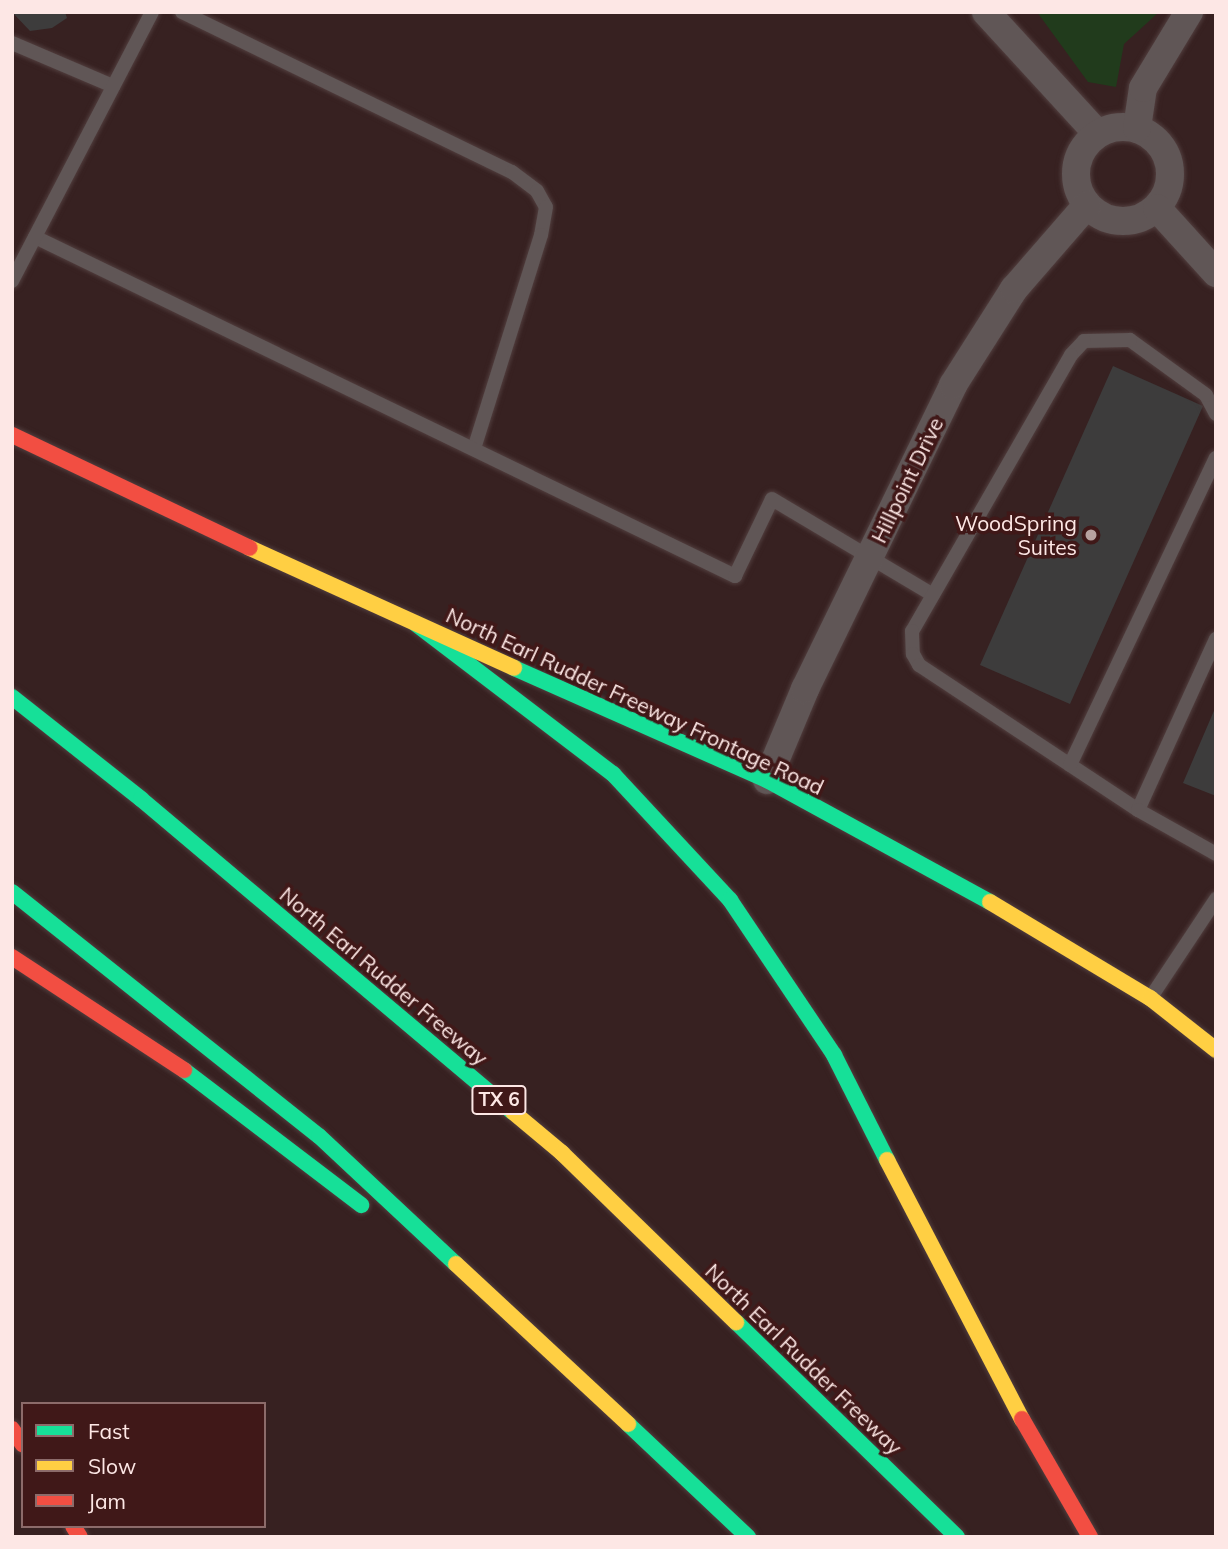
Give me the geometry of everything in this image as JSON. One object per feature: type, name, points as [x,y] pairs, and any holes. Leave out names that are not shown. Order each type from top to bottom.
[{"type":"main road","name":"North Earl Rudder Freeway Frontage Road","points":[[12,435],[416,624],[767,780],[1054,937],[1150,998],[1216,1050]]},
{"type":"main road","points":[[416,624],[613,774],[730,900],[834,1055],[987,1358],[1090,1537]]},
{"type":"main road","name":"North Earl Rudder Freeway","points":[[12,697],[141,799],[562,1153],[957,1537]]},
{"type":"main road","points":[[12,892],[319,1136],[748,1537]]},
{"type":"main road","points":[[12,957],[173,1062],[529,1332]]},
{"type":"street","points":[[986,12],[1097,134]]},
{"type":"street","points":[[1137,128],[1143,88],[1189,12]]},
{"type":"street","points":[[1123,126],[1137,128],[1163,147],[1170,162],[1166,195],[1157,208],[1129,221],[1099,215],[1087,205],[1077,183],[1077,159],[1097,134],[1123,126]]},
{"type":"street","name":"Hillpoint Drive","points":[[767,780],[805,689],[953,385],[1014,289],[1087,205]]},
{"type":"street","points":[[1157,208],[1216,273]]},
{"type":"lane","points":[[12,281],[152,12]]},
{"type":"lane","points":[[182,12],[512,172],[537,191],[546,207],[541,235],[474,449]]},
{"type":"lane","points":[[12,43],[113,86]]},
{"type":"lane","points":[[35,237],[735,576],[772,499],[933,595]]},
{"type":"lane","points":[[1216,414],[1206,395],[1130,340],[1084,341],[1071,355],[912,631],[913,654],[919,665],[1138,810],[1216,854]]},
{"type":"lane","points":[[1070,765],[1216,458]]},
{"type":"lane","points":[[1138,810],[1216,639]]},
{"type":"lane","points":[[1150,998],[1216,899]]},
{"type":"green space","points":[[1037,12],[1159,12],[1124,44],[1116,87],[1088,82]]},
{"type":"building","points":[[12,12],[65,12],[67,18],[52,28],[30,31]]},
{"type":"building","name":"WoodSpring Suites","points":[[1113,366],[1203,406],[1070,704],[980,665]]},
{"type":"building","points":[[1216,706],[1216,796],[1183,783]]},
{"type":"traffic: fast","points":[[416,624],[613,774],[730,900],[834,1055],[887,1160]]},
{"type":"traffic: fast","points":[[514,668],[767,780],[990,902]]},
{"type":"traffic: fast","points":[[12,697],[141,799],[513,1112]]},
{"type":"traffic: fast","points":[[12,892],[319,1136],[456,1264]]},
{"type":"traffic: fast","points":[[184,1070],[361,1205]]},
{"type":"traffic: fast","points":[[736,1322],[957,1537]]},
{"type":"traffic: fast","points":[[628,1424],[748,1537]]},
{"type":"traffic: slow","points":[[250,548],[514,668]]},
{"type":"traffic: slow","points":[[990,902],[1150,998],[1216,1050]]},
{"type":"traffic: slow","points":[[513,1112],[562,1153],[736,1322]]},
{"type":"traffic: slow","points":[[887,1160],[1022,1419]]},
{"type":"traffic: slow","points":[[456,1264],[628,1424]]},
{"type":"traffic: jam","points":[[12,435],[250,548]]},
{"type":"traffic: jam","points":[[12,957],[184,1070]]},
{"type":"traffic: jam","points":[[1022,1419],[1090,1537]]},
{"type":"traffic: jam","points":[[12,1429],[21,1442]]},
{"type":"traffic: jam","points":[[74,1528],[80,1537]]},
{"type":"place","name":"WoodSpring Suites","points":[[1091,535]]}]
